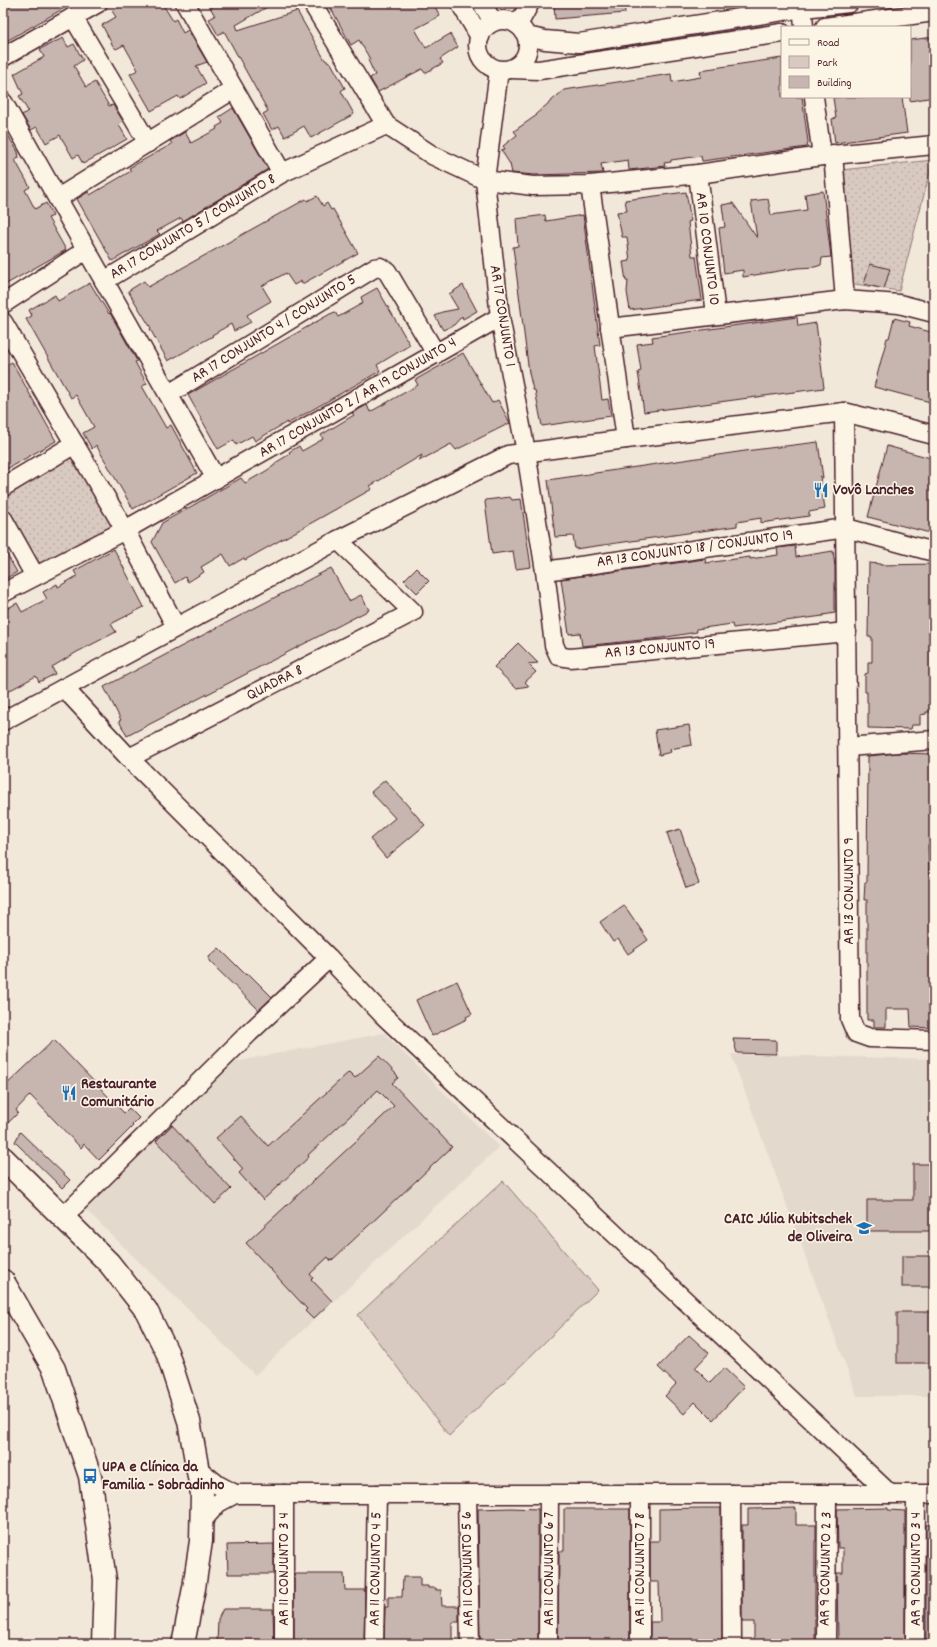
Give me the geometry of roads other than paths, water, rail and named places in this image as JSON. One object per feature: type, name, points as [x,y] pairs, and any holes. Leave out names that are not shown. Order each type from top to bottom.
[{"type":"main road","points":[[3,1158],[109,1263],[146,1310],[167,1352],[189,1421],[202,1494],[201,1541],[183,1644]]},
{"type":"main road","points":[[3,1281],[54,1369],[90,1476],[104,1580],[103,1644]]},
{"type":"street","points":[[3,57],[98,3]]},
{"type":"street","points":[[185,3],[282,173]]},
{"type":"street","points":[[312,3],[386,125],[432,156],[485,180],[533,186],[590,184],[698,174],[827,155],[934,145]]},
{"type":"street","points":[[460,3],[480,37]]},
{"type":"street","points":[[482,3],[493,22]]},
{"type":"street","points":[[505,69],[520,64],[526,56],[528,46],[523,30],[530,3]]},
{"type":"street","points":[[781,33],[539,70],[491,67],[484,61],[478,45],[485,28],[493,22],[502,20],[510,21],[523,30],[545,40],[579,43],[803,5],[849,3]]},
{"type":"street","points":[[803,5],[804,26]]},
{"type":"street","points":[[832,26],[934,12]]},
{"type":"street","points":[[73,18],[148,143]]},
{"type":"street","name":"AR 17 CONJUNTO 1","points":[[505,69],[485,180],[500,317],[526,452],[545,571]]},
{"type":"street","points":[[58,198],[234,89]]},
{"type":"street","points":[[814,98],[827,155],[845,300]]},
{"type":"street","points":[[3,102],[216,479]]},
{"type":"street","name":"AR 17 CONJUNTO 5 / CONJUNTO 8","points":[[104,281],[282,173],[386,125]]},
{"type":"street","name":"AR 10 CONJUNTO 10","points":[[610,328],[716,314],[698,174]]},
{"type":"street","points":[[590,184],[626,439]]},
{"type":"street","points":[[3,304],[86,250]]},
{"type":"street","name":"AR 17 CONJUNTO 4 / CONJUNTO 5","points":[[168,394],[374,268],[380,267],[387,271],[436,354]]},
{"type":"street","points":[[716,314],[845,300],[899,304],[934,313]]},
{"type":"street","name":"AR 17 CONJUNTO 2 / AR 19 CONJUNTO 4","points":[[3,593],[125,530],[500,317]]},
{"type":"street","points":[[3,322],[125,530],[176,627]]},
{"type":"street","points":[[3,721],[338,540],[508,455],[844,412],[934,435]]},
{"type":"street","name":"AR 13 CONJUNTO 9","points":[[844,412],[850,1019],[856,1033],[870,1038],[934,1040]]},
{"type":"street","points":[[3,487],[75,444]]},
{"type":"street","points":[[3,519],[35,576]]},
{"type":"street","points":[[846,528],[934,552]]},
{"type":"street","name":"AR 13 CONJUNTO 18 / CONJUNTO 19","points":[[545,571],[846,528]]},
{"type":"street","name":"QUADRA 8","points":[[129,758],[413,612],[338,540]]},
{"type":"street","name":"AR 13 CONJUNTO 19","points":[[545,571],[554,645],[559,656],[570,658],[847,632]]},
{"type":"street","points":[[64,688],[129,758],[329,958],[388,1020],[890,1494]]},
{"type":"street","points":[[848,747],[934,740]]},
{"type":"street","points":[[63,1217],[249,1033],[329,958]]},
{"type":"street","points":[[198,1469],[218,1485],[235,1494],[934,1494]]},
{"type":"street","points":[[202,1522],[218,1504],[235,1494]]},
{"type":"street","name":"AR 11 CONJUNTO 3 4","points":[[284,1494],[284,1644]]},
{"type":"street","name":"AR 11 CONJUNTO 4 5","points":[[374,1644],[377,1494]]},
{"type":"street","name":"AR 11 CONJUNTO 5 6","points":[[467,1494],[470,1644]]},
{"type":"street","name":"AR 11 CONJUNTO 6 7","points":[[548,1644],[549,1494]]},
{"type":"street","name":"AR 11 CONJUNTO 7 8","points":[[640,1494],[640,1644]]},
{"type":"street","points":[[731,1494],[732,1644]]},
{"type":"street","name":"AR 9 CONJUNTO 2 3","points":[[826,1644],[827,1494]]},
{"type":"street","name":"AR 9 CONJUNTO 3 4","points":[[915,1644],[916,1494]]},
{"type":"place","name":"Vovô Lanches","points":[[821,490]]},
{"type":"place","name":"Restaurante Comunitário","points":[[69,1093]]},
{"type":"place","name":"CAIC Júlia Kubitschek de Oliveira","points":[[864,1228]]},
{"type":"place","name":"UPA e Clínica da Familia - Sobradinho","points":[[90,1476]]}]
